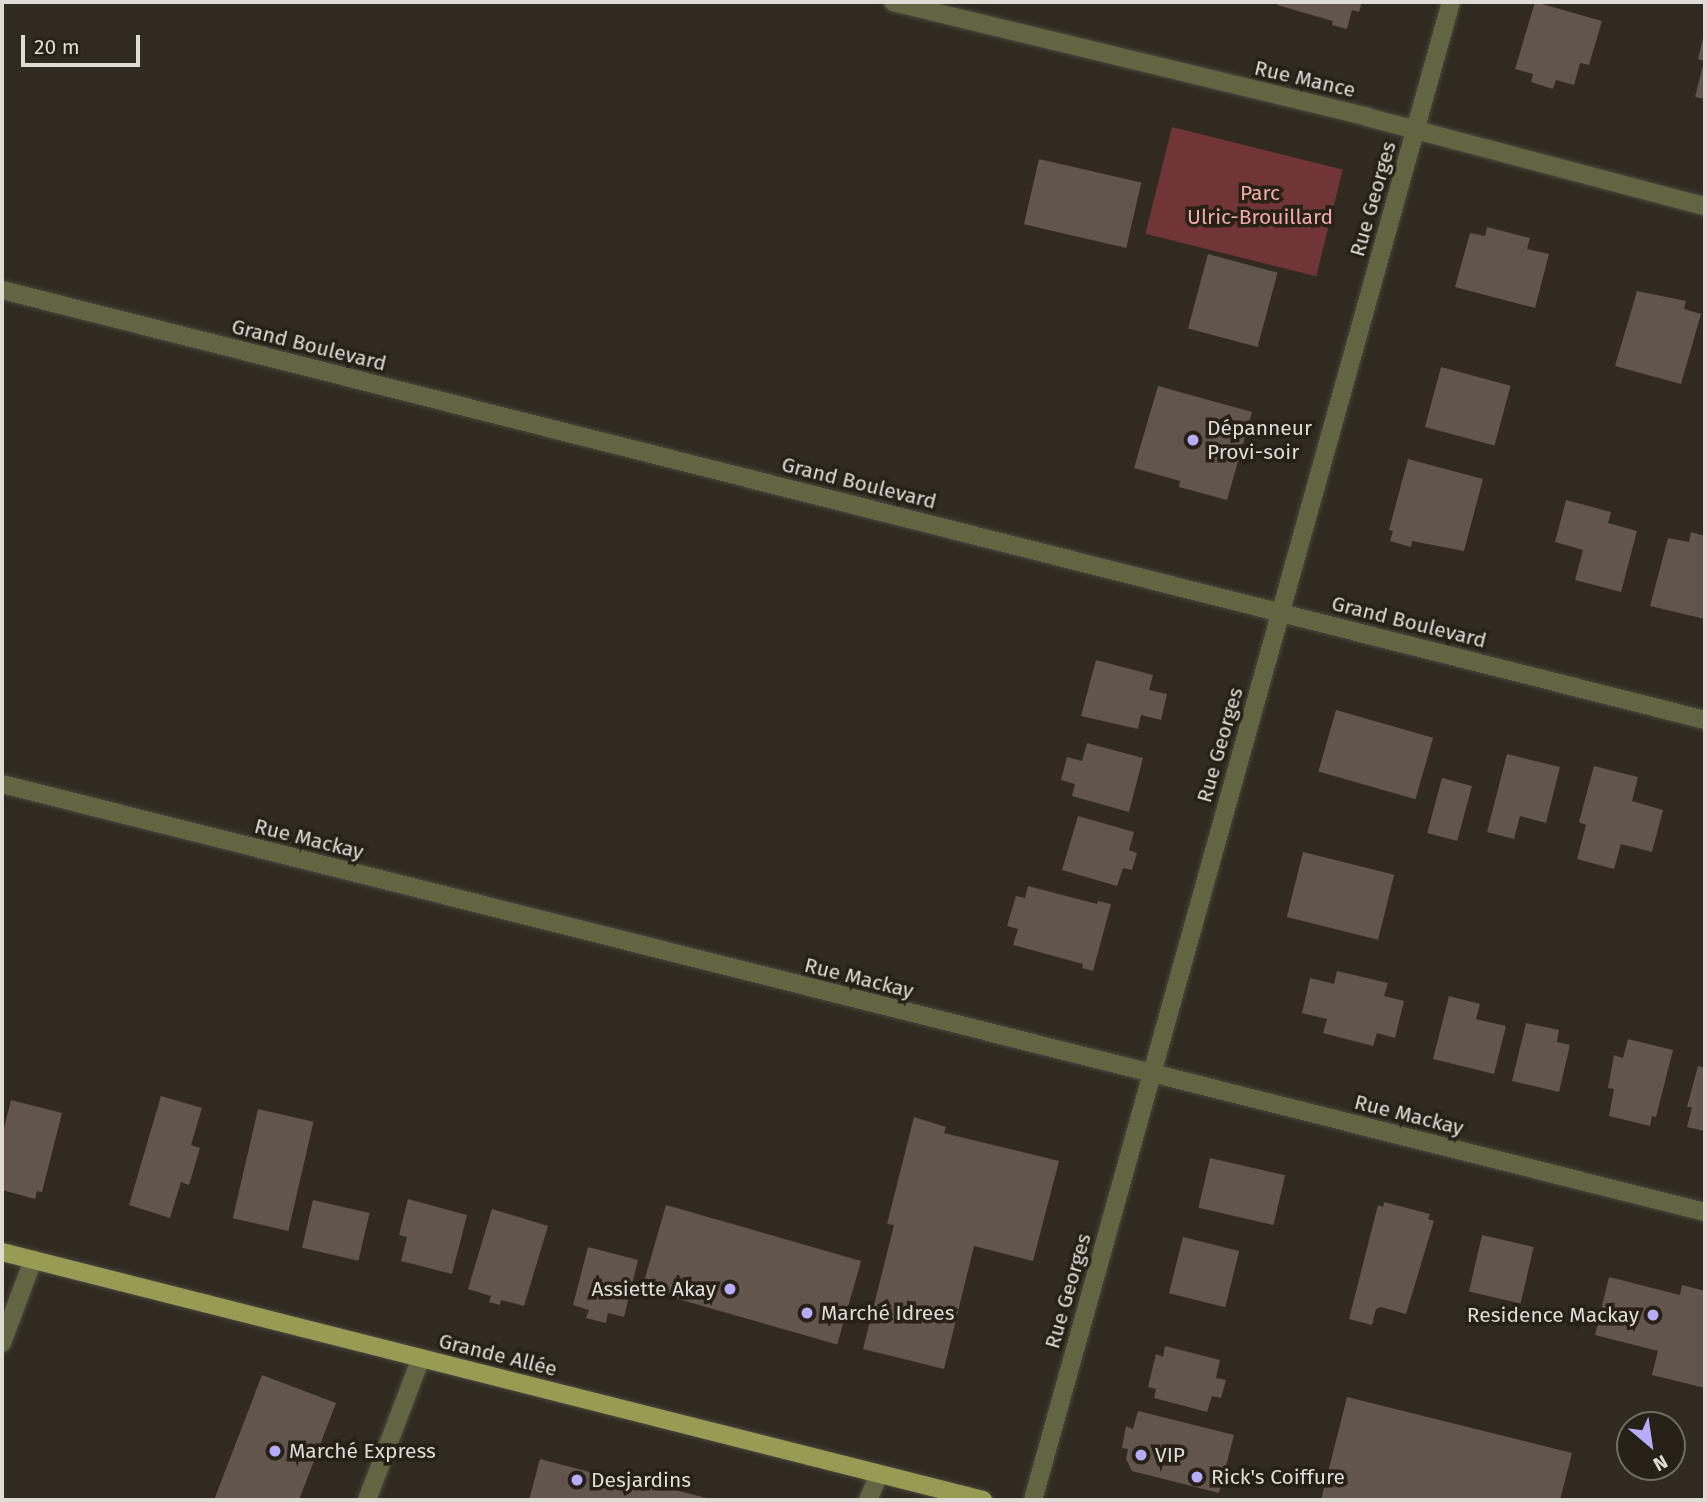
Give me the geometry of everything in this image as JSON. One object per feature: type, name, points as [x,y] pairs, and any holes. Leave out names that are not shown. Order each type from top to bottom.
[{"type":"main road","name":"Grande Allée","points":[[2,1252],[983,1500]]},
{"type":"street","name":"Rue Mance","points":[[893,2],[1416,130],[1705,205]]},
{"type":"street","name":"Rue Georges","points":[[1033,1500],[1451,2]]},
{"type":"street","name":"Grand Boulevard","points":[[2,290],[1705,720]]},
{"type":"street","name":"Rue Mackay","points":[[2,784],[1705,1212]]},
{"type":"street","points":[[2,1343],[33,1260]]},
{"type":"street","points":[[367,1500],[421,1358]]},
{"type":"street","points":[[868,1500],[879,1474]]},
{"type":"green space","name":"Parc Ulric-Brouillard","points":[[1172,127],[1343,170],[1316,276],[1145,234]]},
{"type":"building","points":[[1278,2],[1362,2],[1359,12],[1352,10],[1347,29],[1332,25],[1333,21],[1277,5]]},
{"type":"building","points":[[1535,2],[1602,21],[1589,65],[1580,63],[1574,85],[1556,80],[1553,89],[1531,82],[1533,74],[1515,69]]},
{"type":"building","points":[[1704,34],[1705,99],[1695,97],[1704,61],[1698,59]]},
{"type":"building","points":[[1039,159],[1141,183],[1126,248],[1024,224]]},
{"type":"building","points":[[1487,227],[1530,238],[1527,249],[1549,254],[1535,308],[1455,287],[1470,233],[1485,236]]},
{"type":"building","points":[[1208,254],[1278,273],[1258,347],[1188,328]]},
{"type":"building","points":[[1637,291],[1686,301],[1684,309],[1701,314],[1681,384],[1615,366]]},
{"type":"building","points":[[1441,367],[1511,386],[1494,446],[1425,427]]},
{"type":"building","name":"Dépanneur Provi-soir","points":[[1158,386],[1252,412],[1227,500],[1179,487],[1180,481],[1134,468]]},
{"type":"building","points":[[1408,459],[1483,479],[1464,551],[1412,541],[1411,547],[1390,541],[1393,531],[1389,530]]},
{"type":"building","points":[[1566,500],[1611,512],[1608,523],[1637,531],[1621,592],[1575,580],[1583,550],[1555,542]]},
{"type":"building","points":[[1691,532],[1705,536],[1705,619],[1650,606],[1668,538],[1689,542]]},
{"type":"building","points":[[1096,660],[1153,675],[1149,690],[1167,694],[1161,720],[1141,715],[1138,729],[1081,716]]},
{"type":"building","points":[[1336,710],[1433,738],[1415,799],[1318,772]]},
{"type":"building","points":[[1087,743],[1143,758],[1129,812],[1072,796],[1075,784],[1061,780],[1067,757],[1082,761]]},
{"type":"building","points":[[1507,754],[1560,767],[1546,823],[1520,816],[1514,839],[1487,832]]},
{"type":"building","points":[[1594,766],[1638,777],[1632,801],[1663,810],[1652,852],[1621,844],[1614,869],[1577,859],[1586,825],[1579,822]]},
{"type":"building","points":[[1442,778],[1472,786],[1457,841],[1427,833]]},
{"type":"building","points":[[1078,816],[1134,832],[1129,850],[1137,853],[1132,870],[1123,868],[1117,886],[1062,870]]},
{"type":"building","points":[[1303,852],[1394,875],[1378,940],[1287,917]]},
{"type":"building","points":[[1028,886],[1097,904],[1098,901],[1111,904],[1093,971],[1082,968],[1083,964],[1013,945],[1018,929],[1007,926],[1016,896],[1025,898]]},
{"type":"building","points":[[1337,971],[1388,983],[1384,996],[1404,1001],[1395,1038],[1377,1033],[1373,1046],[1323,1033],[1327,1019],[1302,1013],[1310,978],[1334,984]]},
{"type":"building","points":[[1449,996],[1480,1004],[1476,1019],[1506,1026],[1494,1074],[1433,1059]]},
{"type":"building","points":[[1526,1023],[1559,1030],[1557,1042],[1570,1045],[1559,1092],[1512,1081]]},
{"type":"building","points":[[1628,1039],[1673,1050],[1656,1117],[1652,1116],[1650,1126],[1609,1116],[1614,1089],[1608,1088],[1614,1055],[1623,1058]]},
{"type":"building","points":[[1698,1066],[1705,1068],[1705,1131],[1687,1127],[1692,1107],[1687,1107]]},
{"type":"building","points":[[161,1096],[202,1108],[191,1145],[200,1148],[189,1185],[181,1182],[170,1218],[129,1205]]},
{"type":"building","points":[[11,1100],[62,1113],[42,1192],[37,1191],[35,1199],[2,1190],[2,1136]]},
{"type":"building","points":[[258,1109],[314,1122],[288,1231],[233,1218]]},
{"type":"building","points":[[914,1117],[946,1127],[944,1133],[1059,1161],[1033,1261],[974,1246],[944,1369],[863,1349],[894,1225],[887,1224]]},
{"type":"building","points":[[1210,1158],[1285,1175],[1274,1225],[1199,1208]]},
{"type":"building","points":[[408,1199],[467,1215],[452,1274],[401,1261],[407,1237],[399,1235]]},
{"type":"building","points":[[313,1200],[370,1213],[358,1261],[302,1248]]},
{"type":"building","points":[[1384,1202],[1430,1214],[1428,1219],[1434,1221],[1406,1314],[1381,1307],[1376,1309],[1372,1325],[1349,1319],[1378,1205],[1383,1207]]},
{"type":"building","points":[[666,1205],[861,1261],[837,1345],[642,1289]]},
{"type":"building","points":[[492,1209],[548,1226],[524,1306],[501,1300],[500,1305],[489,1302],[491,1296],[468,1289]]},
{"type":"building","points":[[1482,1235],[1534,1247],[1521,1303],[1469,1292]]},
{"type":"building","points":[[1183,1237],[1239,1251],[1225,1307],[1169,1293]]},
{"type":"building","points":[[588,1247],[638,1260],[624,1317],[608,1313],[606,1323],[586,1318],[589,1310],[573,1305]]},
{"type":"building","name":"Residence Mackay","points":[[1609,1277],[1680,1295],[1682,1285],[1705,1291],[1705,1388],[1652,1375],[1658,1351],[1595,1335]]},
{"type":"building","points":[[1165,1346],[1220,1360],[1216,1378],[1226,1380],[1221,1398],[1212,1396],[1207,1412],[1154,1398],[1156,1389],[1148,1387],[1156,1354],[1163,1357]]},
{"type":"building","name":"Marché Express","points":[[262,1375],[336,1403],[299,1500],[214,1500]]},
{"type":"building","points":[[1347,1397],[1572,1453],[1560,1500],[1321,1500]]},
{"type":"building","points":[[1138,1411],[1234,1435],[1219,1493],[1132,1471],[1126,1459],[1128,1449],[1122,1448],[1126,1426],[1133,1429]]},
{"type":"building","name":"Desjardins","points":[[540,1459],[628,1482],[629,1478],[714,1500],[529,1500]]},
{"type":"place","name":"Dépanneur Provi-soir","points":[[1193,440]]},
{"type":"place","name":"Assiette Akay","points":[[730,1289]]},
{"type":"place","name":"Marché Idrees","points":[[807,1313]]},
{"type":"place","name":"Residence Mackay","points":[[1653,1315]]},
{"type":"place","name":"Marché Express","points":[[275,1451]]},
{"type":"place","name":"VIP","points":[[1141,1455]]},
{"type":"place","name":"Rick's Coiffure","points":[[1197,1477]]},
{"type":"place","name":"Desjardins","points":[[577,1480]]}]
